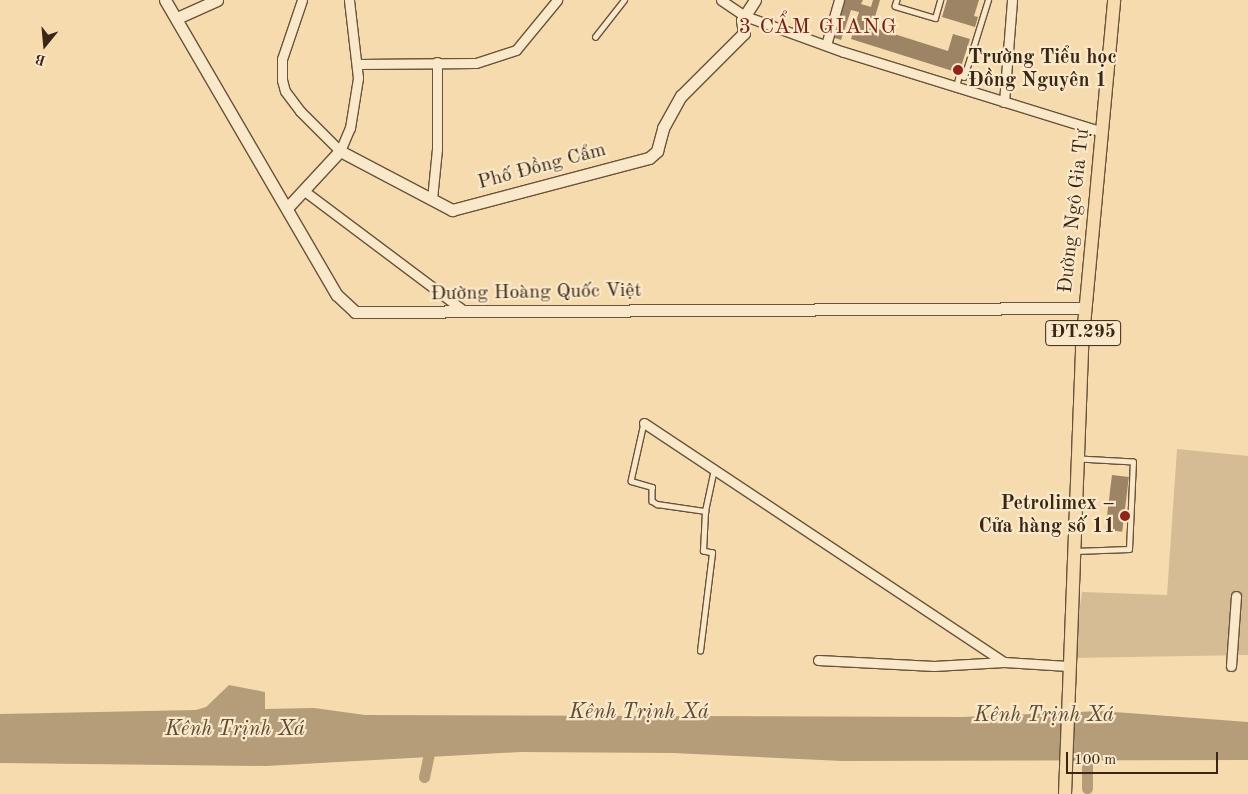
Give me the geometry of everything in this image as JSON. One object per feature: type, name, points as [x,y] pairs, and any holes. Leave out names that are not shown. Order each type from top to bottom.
[{"type":"main road","name":"Đường Ngô Gia Tự","points":[[1068,666],[1085,308],[1114,0]]},
{"type":"main road","name":"ĐT.295","points":[[1066,794],[1068,666]]},
{"type":"street","name":"Đường Hoàng Quốc Việt","points":[[165,0],[337,295],[352,311],[368,314],[1085,308]]},
{"type":"street","points":[[302,0],[282,59],[282,80],[295,105],[340,151]]},
{"type":"street","points":[[287,208],[340,151],[350,128],[358,64],[349,0]]},
{"type":"street","points":[[358,64],[476,63],[516,50],[557,0]]},
{"type":"street","points":[[721,0],[744,16],[826,45],[1102,132]]},
{"type":"street","name":"Phố Đồng Cẩm","points":[[340,151],[452,210],[649,158],[657,151],[662,128],[681,96],[744,33],[742,20],[755,0]]},
{"type":"street","points":[[826,45],[839,0]]},
{"type":"street","points":[[1004,102],[1012,0]]},
{"type":"street","points":[[177,18],[214,1]]},
{"type":"street","points":[[432,199],[437,149],[437,62]]},
{"type":"street","points":[[303,190],[464,312]]},
{"type":"street","points":[[644,423],[1004,662]]},
{"type":"street","points":[[1232,666],[1236,596]]},
{"type":"street","points":[[818,660],[934,666],[1004,662],[1068,666]]},
{"type":"lane","points":[[595,36],[624,0]]},
{"type":"lane","points":[[896,0],[895,6],[935,18],[940,0]]},
{"type":"lane","points":[[956,87],[959,76],[964,77],[988,0]]},
{"type":"lane","points":[[644,423],[631,481],[652,487],[652,501],[657,504],[705,511]]},
{"type":"lane","points":[[1073,551],[1129,549],[1133,462],[1077,459]]},
{"type":"lane","points":[[700,651],[712,553],[703,551],[705,511],[714,468]]},
{"type":"shaded area","points":[[1177,449],[1248,456],[1248,655],[1073,658],[1082,592],[1167,595]]},
{"type":"water","name":"Kênh Trịnh Xá","points":[[229,685],[265,692],[265,709],[314,708],[365,715],[963,717],[1101,711],[1248,722],[1248,760],[842,761],[673,753],[521,752],[266,766],[0,763],[0,714],[196,710],[206,707]]},
{"type":"building","points":[[843,0],[863,0],[861,4],[871,7],[873,0],[880,0],[872,27],[948,51],[953,34],[970,39],[959,73],[851,39],[859,12],[851,10],[841,40],[832,37]]},
{"type":"building","points":[[947,0],[979,0],[974,16],[978,17],[975,27],[942,17]]},
{"type":"building","points":[[1112,475],[1129,477],[1122,532],[1105,530]]},
{"type":"waterway","points":[[424,777],[431,743]]},
{"type":"waterway","points":[[1087,747],[1087,788]]},
{"type":"place","name":"Trường Tiểu học Đồng Nguyên 1","points":[[958,70]]},
{"type":"place","name":"Petrolimex – Cửa hàng số 11","points":[[1125,516]]},
{"type":"district","name":"3 CẨM GIANG","points":[[818,28]]}]
